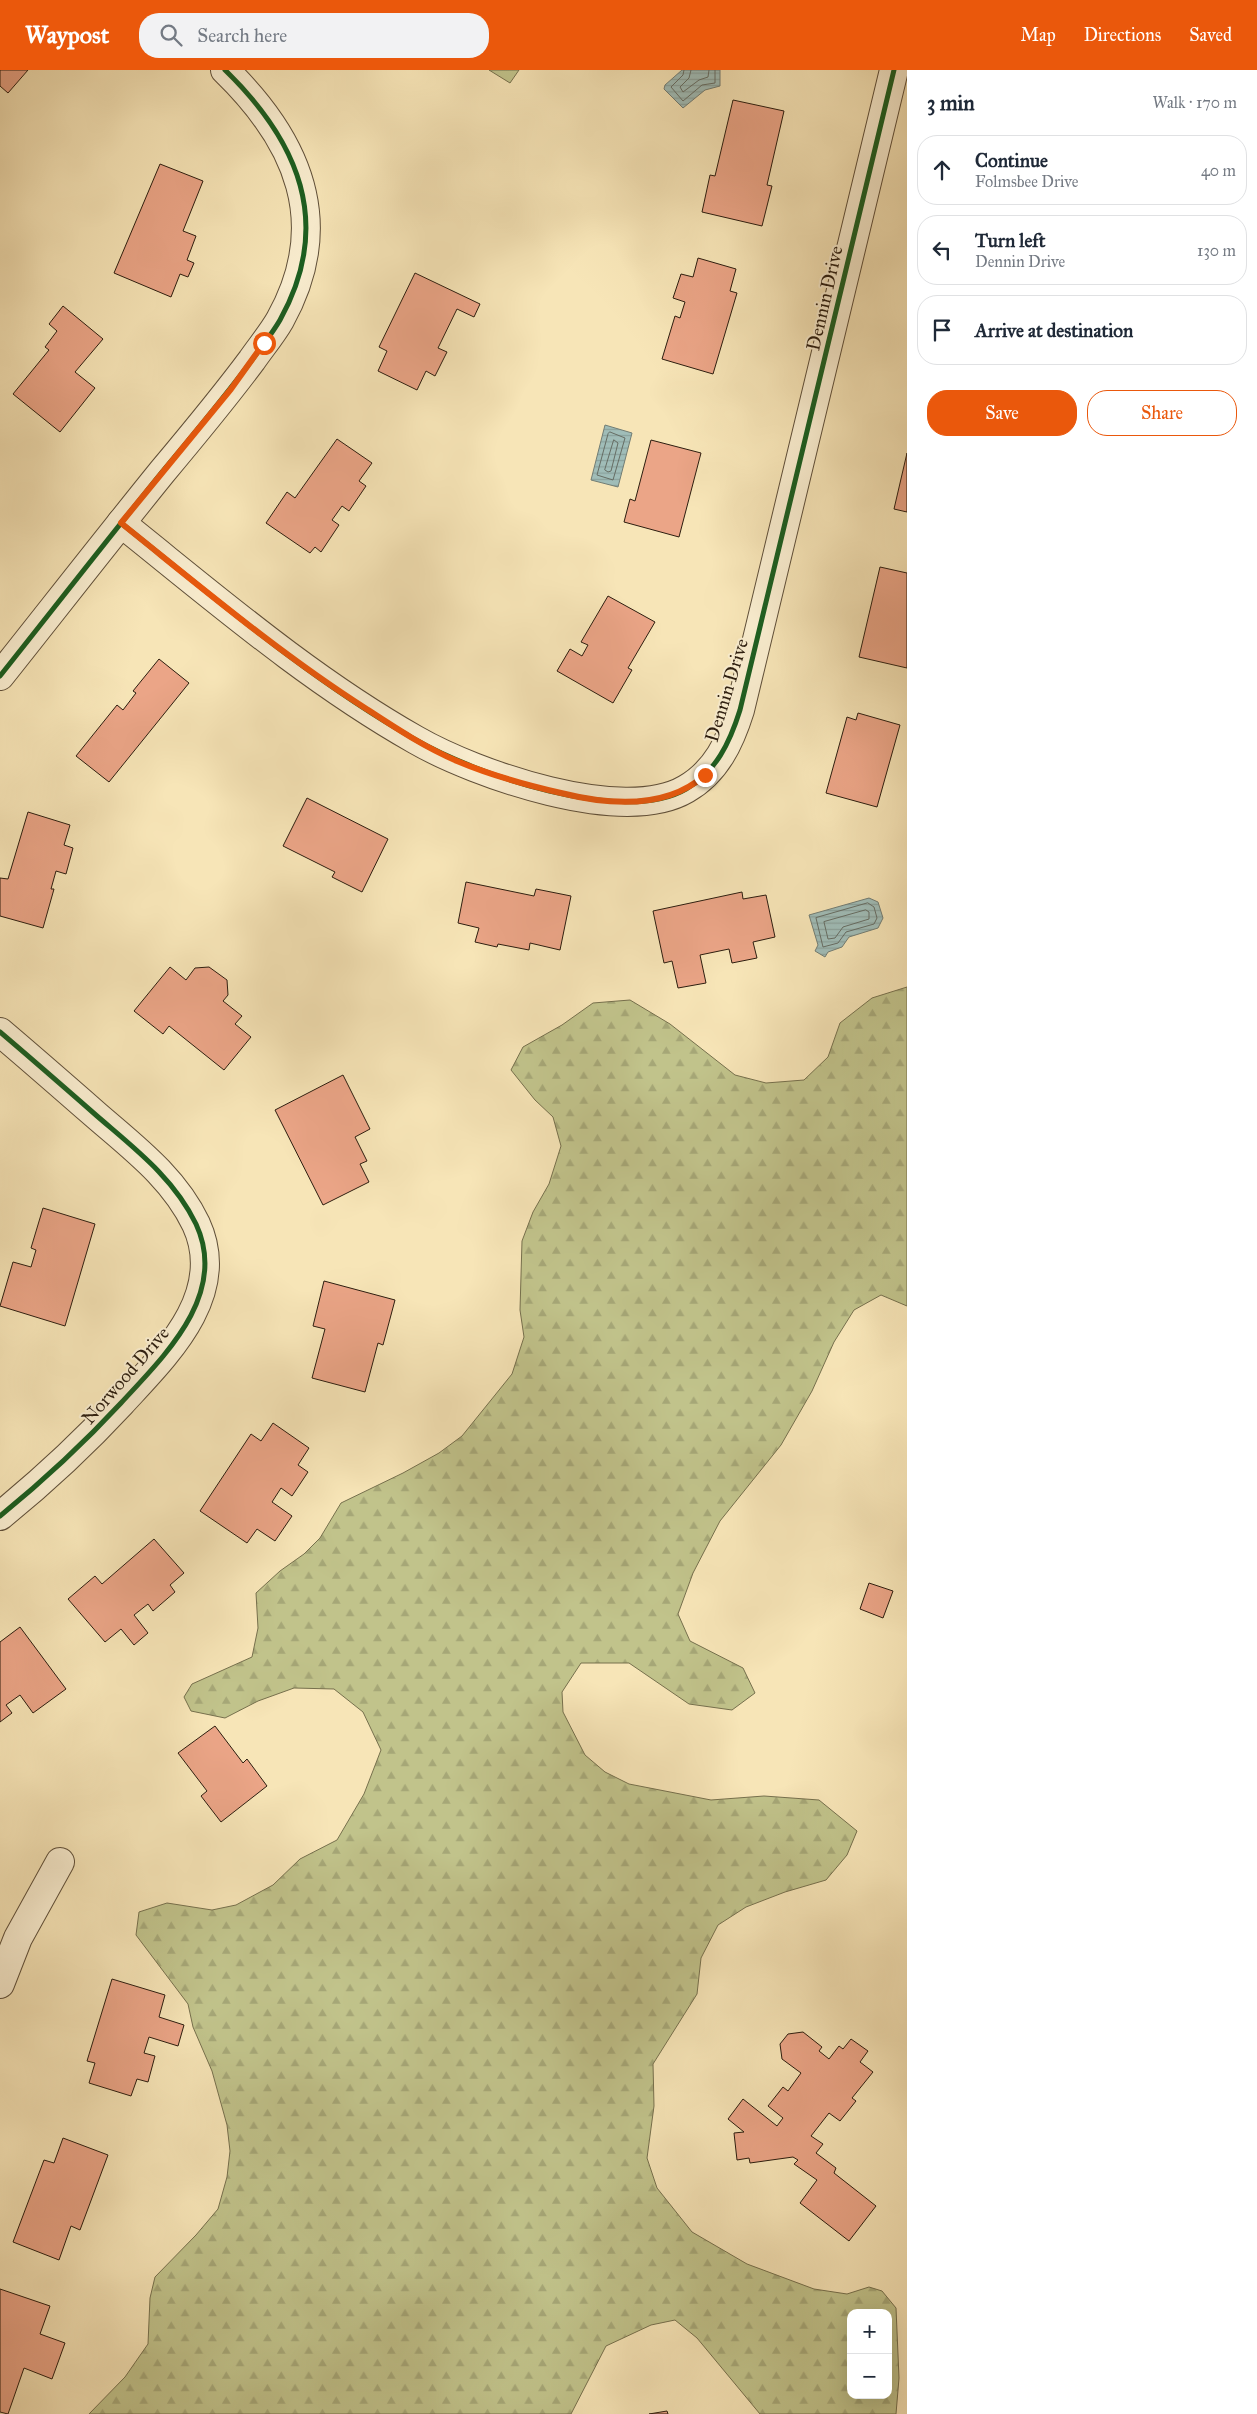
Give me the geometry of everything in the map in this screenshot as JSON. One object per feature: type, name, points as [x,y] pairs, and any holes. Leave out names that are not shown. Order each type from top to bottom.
[{"type":"street","points":[[0,676],[121,523],[231,389],[283,314],[299,273],[306,227],[305,205],[293,162],[265,112],[225,70]]},
{"type":"street","name":"Dennin Drive","points":[[121,523],[299,664],[416,740],[456,761],[536,787],[584,799],[617,802],[645,801],[661,799],[685,790],[716,763],[734,731],[894,70]]},
{"type":"street","name":"Norwood Drive","points":[[0,1032],[156,1168],[183,1202],[196,1223],[203,1246],[204,1260],[198,1300],[185,1328],[165,1356],[84,1443],[0,1516]]},
{"type":"street","points":[[0,1984],[18,1938],[60,1862]]},
{"type":"green space","points":[[489,70],[519,70],[510,83]]},
{"type":"green space","points":[[907,987],[907,1306],[881,1295],[854,1310],[834,1342],[812,1391],[781,1445],[720,1521],[693,1573],[678,1614],[690,1641],[743,1668],[755,1693],[732,1710],[689,1704],[629,1663],[581,1663],[562,1692],[563,1712],[585,1755],[605,1772],[629,1784],[711,1800],[764,1796],[819,1800],[857,1831],[847,1855],[826,1880],[785,1892],[746,1907],[718,1925],[701,1958],[697,1994],[653,2064],[654,2106],[647,2158],[657,2188],[692,2232],[747,2264],[814,2289],[847,2294],[869,2287],[882,2291],[896,2308],[899,2378],[896,2414],[760,2414],[697,2338],[675,2320],[651,2325],[606,2346],[571,2414],[89,2414],[125,2377],[148,2344],[150,2298],[155,2277],[196,2235],[218,2209],[227,2177],[230,2151],[227,2125],[212,2071],[193,2027],[188,2004],[136,1935],[139,1912],[167,1903],[212,1910],[236,1905],[273,1885],[300,1859],[337,1840],[364,1794],[381,1750],[363,1712],[334,1689],[294,1688],[258,1701],[225,1718],[191,1711],[184,1697],[192,1684],[252,1657],[258,1628],[256,1593],[280,1571],[304,1554],[320,1538],[341,1503],[403,1473],[439,1453],[462,1436],[512,1374],[524,1337],[520,1310],[522,1241],[533,1212],[549,1184],[561,1146],[553,1117],[535,1100],[511,1070],[523,1047],[562,1025],[593,1003],[630,1000],[670,1024],[735,1075],[766,1083],[804,1080],[828,1057],[840,1023],[872,998]]},
{"type":"water","points":[[682,70],[720,70],[720,86],[705,90],[683,108],[664,89],[665,85]]},
{"type":"water","points":[[605,425],[632,433],[618,487],[591,480]]},
{"type":"water","points":[[869,898],[878,902],[883,918],[878,928],[849,937],[842,947],[828,952],[825,957],[815,951],[818,945],[809,915]]},
{"type":"building","points":[[0,70],[28,70],[8,93],[0,86]]},
{"type":"building","points":[[733,100],[784,111],[767,185],[772,186],[762,226],[702,212],[710,175],[715,176]]},
{"type":"building","points":[[160,164],[203,181],[183,231],[196,236],[187,260],[194,263],[188,277],[180,274],[171,297],[114,273]]},
{"type":"building","points":[[698,258],[736,269],[730,291],[737,293],[713,374],[662,359],[675,316],[680,318],[685,302],[673,298],[681,274],[693,277]]},
{"type":"building","points":[[415,273],[480,304],[474,317],[457,309],[438,348],[447,352],[435,376],[426,371],[417,390],[378,371],[387,351],[379,347]]},
{"type":"building","points":[[63,306],[103,339],[75,372],[95,388],[60,432],[13,394],[49,350],[45,347],[57,331],[49,324]]},
{"type":"building","points":[[337,439],[372,463],[359,481],[366,486],[349,511],[342,506],[332,520],[339,525],[321,552],[315,547],[310,553],[266,523],[287,492],[295,498]]},
{"type":"building","points":[[651,440],[701,453],[679,537],[624,522],[630,499],[635,501]]},
{"type":"building","points":[[907,453],[907,512],[894,509]]},
{"type":"building","points":[[880,567],[907,573],[907,668],[859,657]]},
{"type":"building","points":[[608,596],[655,622],[628,668],[632,670],[613,703],[557,671],[570,649],[582,656],[588,645],[581,642]]},
{"type":"building","points":[[159,659],[189,683],[109,782],[76,756],[117,705],[123,710],[136,693],[133,691]]},
{"type":"building","points":[[858,713],[900,725],[877,807],[826,793],[847,717],[856,720]]},
{"type":"building","points":[[307,798],[388,839],[362,892],[332,877],[335,872],[283,846]]},
{"type":"building","points":[[28,812],[70,825],[64,845],[73,848],[66,874],[56,871],[51,889],[54,889],[43,928],[0,916],[0,878],[8,879]]},
{"type":"building","points":[[466,882],[534,896],[536,889],[571,896],[560,950],[530,943],[529,950],[498,944],[497,947],[475,942],[479,928],[458,923]]},
{"type":"building","points":[[742,892],[743,899],[766,895],[775,937],[753,942],[757,958],[732,963],[729,949],[700,955],[706,983],[678,988],[672,961],[664,963],[653,911]]},
{"type":"building","points":[[170,967],[186,980],[195,968],[209,967],[227,980],[228,995],[223,1001],[242,1016],[235,1024],[251,1037],[224,1070],[169,1026],[163,1034],[134,1011]]},
{"type":"building","points":[[343,1075],[370,1129],[355,1137],[367,1161],[360,1164],[369,1182],[323,1205],[275,1110]]},
{"type":"building","points":[[43,1208],[95,1224],[65,1326],[0,1306],[13,1262],[31,1267],[36,1250],[31,1248]]},
{"type":"building","points":[[324,1281],[395,1300],[383,1345],[378,1343],[365,1392],[312,1378],[325,1329],[313,1326]]},
{"type":"building","points":[[273,1423],[309,1448],[298,1465],[308,1472],[292,1496],[281,1488],[272,1502],[292,1516],[275,1541],[257,1529],[247,1543],[200,1511],[251,1434],[261,1441]]},
{"type":"building","points":[[154,1539],[184,1573],[170,1585],[175,1592],[153,1611],[148,1604],[134,1615],[148,1633],[134,1645],[121,1629],[105,1642],[68,1599],[95,1576],[102,1584]]},
{"type":"building","points":[[869,1583],[893,1591],[883,1618],[860,1609]]},
{"type":"building","points":[[20,1627],[66,1689],[33,1713],[20,1695],[6,1705],[12,1713],[0,1722],[0,1642]]},
{"type":"building","points":[[215,1726],[243,1763],[247,1759],[267,1786],[221,1822],[201,1796],[207,1791],[178,1753]]},
{"type":"building","points":[[112,1979],[165,1995],[159,2017],[184,2025],[178,2046],[149,2037],[144,2053],[155,2056],[148,2082],[137,2079],[131,2096],[89,2083],[95,2063],[87,2061]]},
{"type":"building","points":[[803,2032],[822,2047],[819,2051],[829,2059],[839,2046],[843,2049],[851,2039],[868,2051],[860,2062],[873,2072],[852,2098],[856,2101],[840,2121],[829,2113],[811,2136],[823,2144],[816,2153],[836,2168],[834,2173],[876,2206],[849,2241],[800,2203],[817,2180],[794,2164],[798,2160],[793,2157],[750,2163],[749,2158],[737,2160],[734,2133],[744,2132],[728,2119],[743,2099],[777,2126],[783,2118],[768,2106],[783,2087],[788,2091],[801,2073],[782,2059],[780,2044],[788,2034]]},
{"type":"building","points":[[63,2138],[108,2155],[80,2230],[71,2226],[59,2260],[13,2242],[44,2160],[54,2163]]},
{"type":"building","points":[[0,2289],[50,2306],[40,2334],[65,2343],[52,2379],[24,2368],[8,2414],[0,2412]]},
{"type":"building","points":[[667,2411],[668,2414],[649,2414]]},
{"type":"cycle path","points":[[0,676],[241,374],[277,325],[296,284],[304,250],[306,217],[300,185],[289,155],[272,125],[251,97],[225,70]]},
{"type":"cycle path","points":[[121,523],[264,638],[301,665],[377,717],[442,753],[511,780],[588,799],[626,802],[659,799],[686,789],[697,782],[714,765],[732,733],[740,710],[894,70]]},
{"type":"cycle path","points":[[0,1032],[139,1152],[165,1178],[187,1207],[196,1224],[204,1250],[204,1275],[198,1299],[187,1322],[156,1365],[77,1448],[0,1516]]},
{"type":"route","points":[[264,343],[231,389],[121,523],[299,664],[416,740],[456,761],[536,787],[584,799],[617,802],[661,799],[685,790],[705,775]]}]
